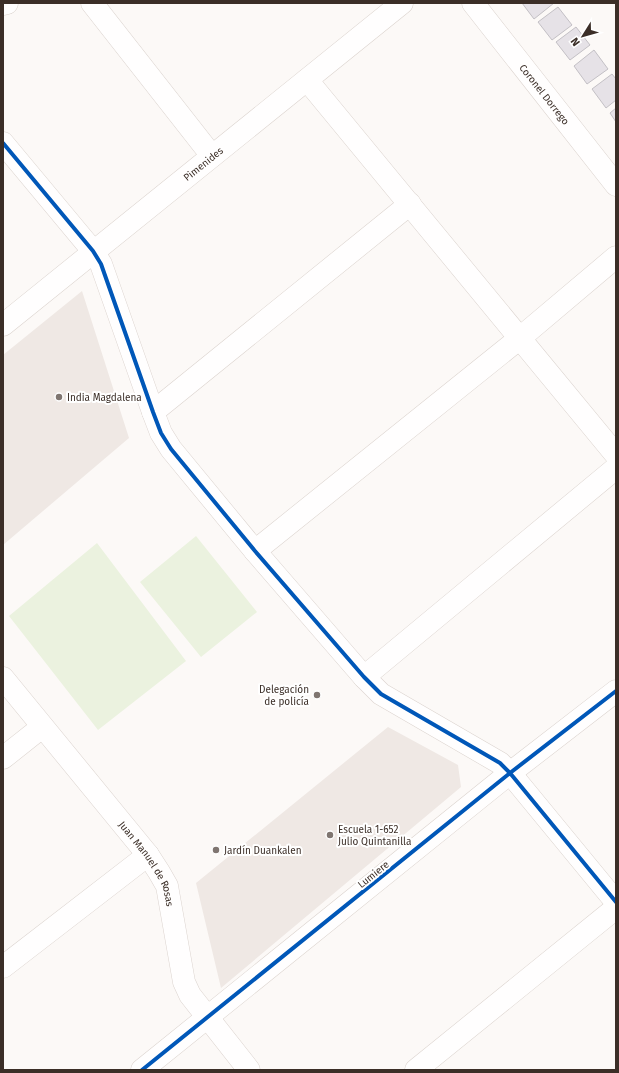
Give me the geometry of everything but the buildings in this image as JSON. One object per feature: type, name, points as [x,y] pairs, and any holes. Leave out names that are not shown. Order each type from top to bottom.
[{"type":"street","points":[[3,4],[7,3]]},
{"type":"street","points":[[92,3],[212,156]]},
{"type":"street","name":"Pimenides","points":[[3,325],[402,3]]},
{"type":"street","name":"Coronel Dorrego","points":[[474,3],[616,185]]},
{"type":"street","points":[[307,80],[616,455]]},
{"type":"street","points":[[3,143],[93,251],[101,264],[153,412],[161,432],[171,449],[255,551],[364,678],[380,694],[500,763],[510,773],[616,902]]},
{"type":"street","points":[[153,412],[410,204]]},
{"type":"street","points":[[255,551],[520,338],[616,257]]},
{"type":"street","points":[[364,678],[616,468]]},
{"type":"street","name":"Juan Manuel de Rosas","points":[[3,678],[148,855],[159,872],[167,886],[184,982],[190,995],[249,1070]]},
{"type":"street","name":"Lumiere","points":[[142,1070],[510,773],[616,692]]},
{"type":"street","points":[[3,758],[42,727]]},
{"type":"street","points":[[3,967],[148,855]]},
{"type":"street","points":[[416,1070],[616,908]]},
{"type":"shaded area","name":"India Magdalena","points":[[82,291],[129,438],[3,545],[3,355]]},
{"type":"shaded area","name":"Escuela 1-652 Julio Quintanilla","points":[[388,727],[458,765],[461,787],[221,988],[196,883]]},
{"type":"green space","points":[[196,536],[257,612],[201,657],[140,582]]},
{"type":"green space","points":[[97,543],[186,661],[98,730],[9,616]]},
{"type":"cycle path","points":[[3,143],[93,251],[101,264],[153,412],[161,433],[171,449],[255,551],[364,677],[381,694],[500,763],[510,773],[616,902]]},
{"type":"cycle path","points":[[142,1070],[510,773],[616,691]]},
{"type":"place","name":"India Magdalena","points":[[59,397]]},
{"type":"place","name":"Delegación de policía","points":[[317,695]]},
{"type":"place","name":"Escuela 1-652 Julio Quintanilla","points":[[330,835]]},
{"type":"place","name":"Jardín Duankalen","points":[[216,850]]}]
